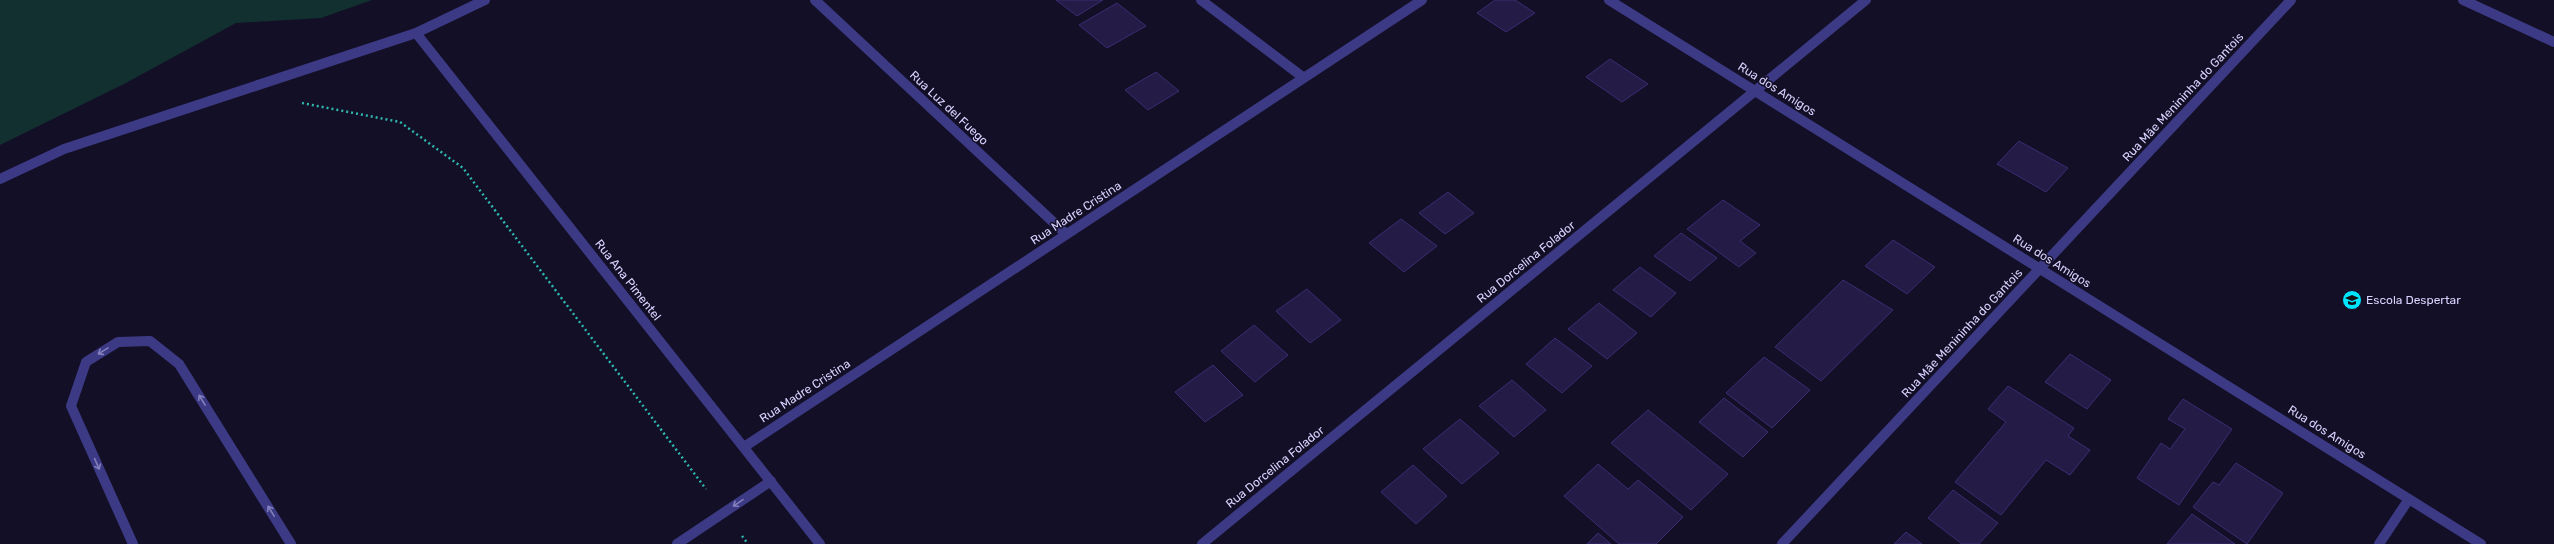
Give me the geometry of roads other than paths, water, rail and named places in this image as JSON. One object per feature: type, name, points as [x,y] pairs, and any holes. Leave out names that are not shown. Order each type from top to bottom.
[{"type":"street","points":[[0,179],[64,149],[416,33],[485,0]]},
{"type":"street","name":"Rua Luz del Fuego","points":[[815,0],[1066,234]]},
{"type":"street","points":[[1201,0],[1304,78]]},
{"type":"street","name":"Rua Madre Cristina","points":[[744,447],[1422,0]]},
{"type":"street","name":"Rua dos Amigos","points":[[1609,0],[2481,544]]},
{"type":"street","name":"Rua Dorcelina Folador","points":[[1202,544],[1866,0]]},
{"type":"street","name":"Rua Mãe Menininha do Gantois","points":[[1782,544],[2291,0]]},
{"type":"street","points":[[2463,0],[2554,42]]},
{"type":"street","name":"Rua Ana Pimentel","points":[[416,33],[820,544]]},
{"type":"street","points":[[133,544],[71,406],[86,362],[118,342],[150,341],[179,364],[291,544]]},
{"type":"street","points":[[677,544],[770,481]]},
{"type":"street","points":[[2379,544],[2408,499]]},
{"type":"place","name":"Escola Despertar","points":[[2352,300]]}]
